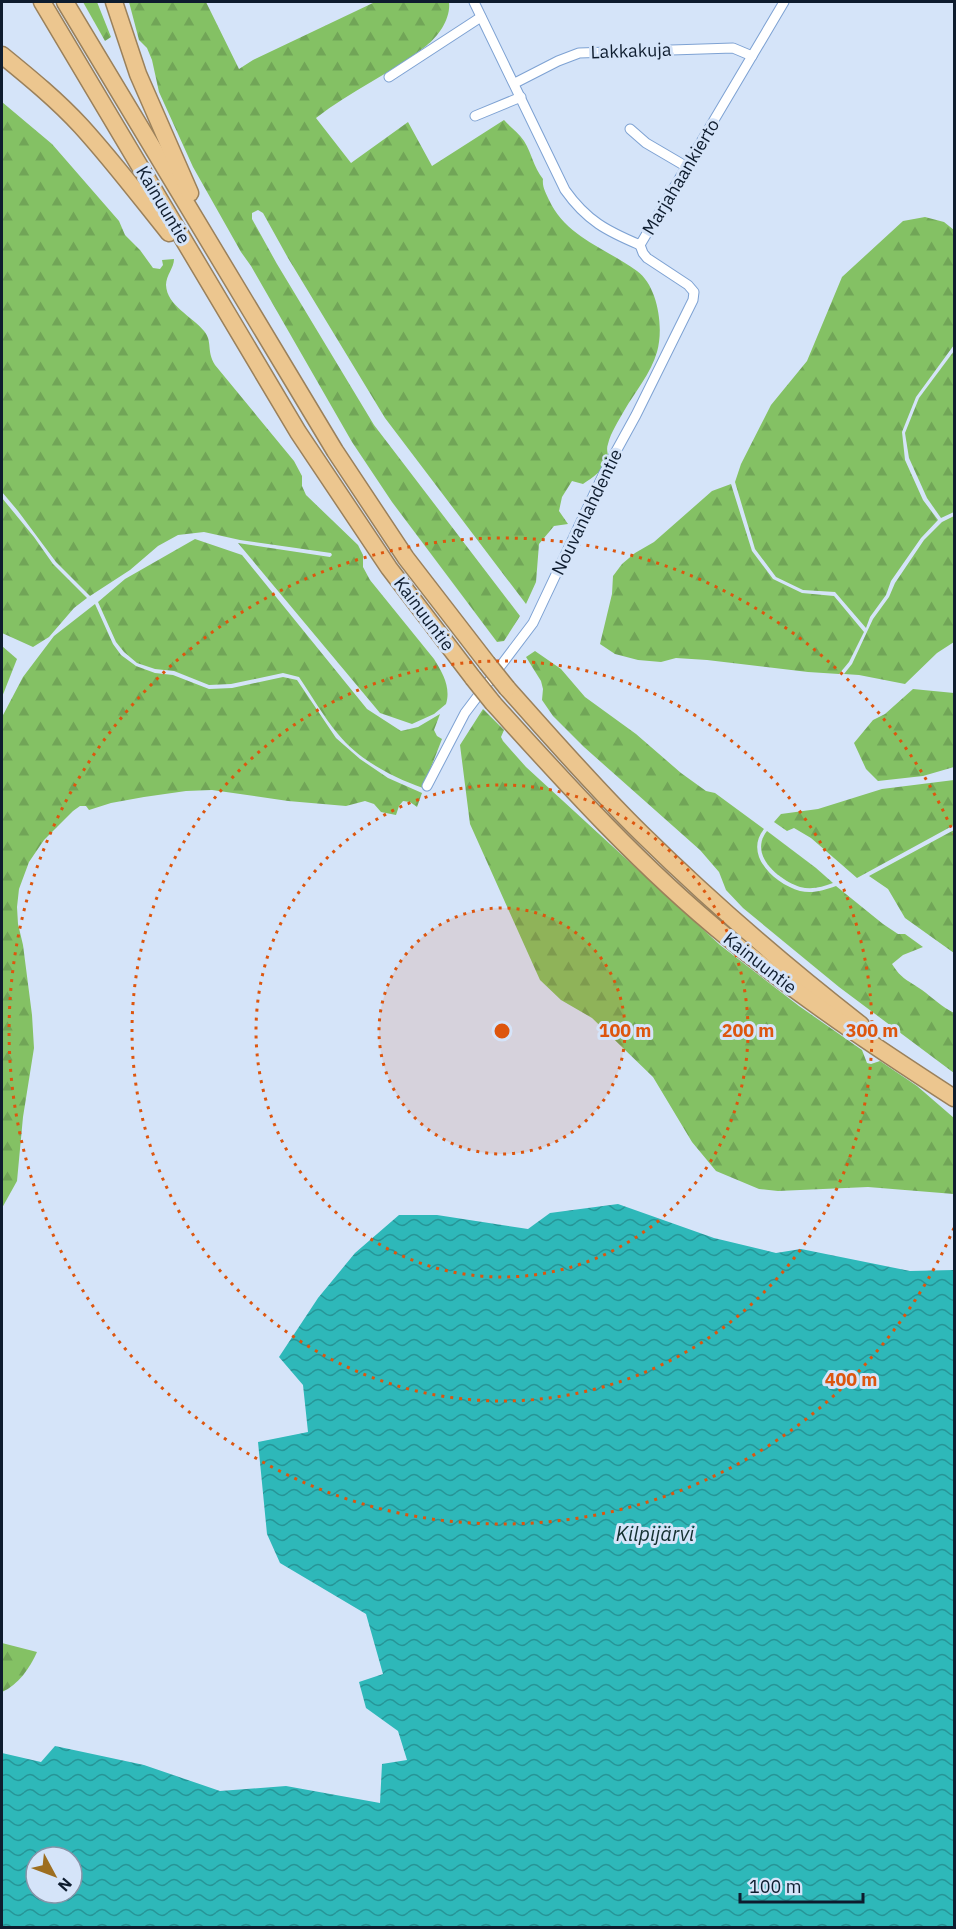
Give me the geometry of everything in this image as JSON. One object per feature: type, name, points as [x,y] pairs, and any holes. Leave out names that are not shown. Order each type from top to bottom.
[{"type":"highway","name":"Kainuuntie","points":[[42,2],[298,432],[389,568],[493,703],[607,826],[727,938],[805,998],[954,1097]]},
{"type":"highway","name":"Kainuuntie","points":[[65,2],[335,451],[406,558],[507,688],[640,832],[712,900],[775,956],[954,1097]]},
{"type":"highway","points":[[114,2],[155,116],[227,273]]},
{"type":"highway","points":[[2,55],[79,124],[125,176],[205,278]]},
{"type":"street","name":"Marjahaankierto","points":[[474,2],[557,175],[574,202],[602,227],[615,235],[640,244],[784,2]]},
{"type":"street","points":[[389,77],[481,16]]},
{"type":"street","name":"Lakkakuja","points":[[514,83],[579,53],[733,48],[752,56]]},
{"type":"street","points":[[475,116],[521,97]]},
{"type":"street","points":[[630,129],[646,143],[687,167]]},
{"type":"street","name":"Nouvanlahdentie","points":[[428,786],[465,713],[533,623],[603,476],[693,300],[694,292],[647,258],[640,244]]},
{"type":"green space","points":[[83,2],[97,2],[111,37],[105,41]]},
{"type":"green space","points":[[129,2],[206,2],[239,69],[253,60],[375,2],[449,2],[446,20],[440,32],[431,42],[316,118],[351,163],[408,122],[432,166],[504,120],[524,141],[543,179],[544,187],[556,213],[576,233],[637,271],[650,287],[658,308],[660,331],[654,360],[613,431],[607,446],[608,457],[605,465],[583,484],[572,481],[562,497],[559,511],[568,524],[554,526],[539,544],[536,582],[526,604],[385,418],[263,213],[258,210],[252,213],[252,219],[277,264],[374,425],[520,616],[504,641],[497,642],[392,502],[352,442],[193,167],[159,92],[152,60],[147,48],[139,40]]},
{"type":"green space","points":[[2,102],[52,144],[119,221],[125,235],[153,268],[160,269],[163,265],[162,260],[174,259],[166,285],[171,299],[207,335],[215,365],[294,461],[302,476],[302,486],[306,495],[358,545],[363,555],[363,567],[370,580],[437,664],[448,692],[446,704],[434,714],[412,724],[380,713],[238,543],[330,557],[331,553],[240,540],[204,532],[178,535],[158,546],[130,570],[90,596],[56,562],[2,492]]},
{"type":"green space","points":[[925,217],[944,222],[954,230],[954,345],[916,397],[902,432],[905,460],[923,500],[938,520],[921,538],[891,581],[886,595],[870,617],[866,628],[835,592],[803,590],[776,577],[755,549],[735,482],[741,464],[771,405],[807,361],[842,277],[903,221]]},
{"type":"green space","points":[[954,351],[954,512],[941,518],[927,498],[909,458],[905,433],[919,398]]},
{"type":"green space","points":[[731,484],[752,551],[773,579],[802,593],[834,596],[864,632],[849,662],[839,674],[707,660],[676,658],[661,662],[638,660],[615,654],[600,644],[612,594],[613,576],[622,564],[654,542],[712,491]]},
{"type":"green space","points":[[2,498],[53,564],[87,598],[74,608],[49,637],[33,647],[2,633]]},
{"type":"green space","points":[[954,516],[954,642],[937,653],[905,684],[844,674],[852,664],[873,619],[924,540],[942,522]]},
{"type":"green space","points":[[195,539],[242,555],[367,709],[401,731],[418,727],[440,714],[434,730],[442,739],[423,788],[388,773],[356,752],[322,713],[299,677],[283,673],[231,684],[209,685],[174,671],[155,669],[137,663],[124,652],[116,642],[98,602],[125,579]]},
{"type":"green space","points":[[95,604],[113,644],[121,655],[136,666],[155,673],[173,675],[209,689],[232,688],[283,677],[297,680],[336,738],[360,759],[388,778],[422,793],[417,807],[410,802],[403,801],[396,815],[381,812],[374,804],[365,801],[346,806],[288,801],[212,790],[144,797],[89,810],[86,806],[80,806],[73,811],[44,840],[29,862],[19,889],[18,924],[23,945],[34,1048],[23,1117],[17,1181],[2,1208],[2,717],[23,677],[54,636]]},
{"type":"green space","points":[[2,646],[17,659],[2,697]]},
{"type":"green space","points":[[535,651],[561,669],[585,697],[636,734],[681,773],[706,791],[715,793],[764,829],[758,839],[757,849],[765,867],[781,882],[805,892],[836,886],[883,924],[898,934],[905,934],[923,947],[903,955],[892,964],[906,979],[954,1013],[954,1073],[839,987],[743,908],[726,890],[719,872],[700,850],[584,747],[553,716],[542,700],[541,681],[526,657]]},
{"type":"green space","points":[[913,689],[954,693],[954,767],[923,776],[878,781],[866,769],[854,743],[873,720],[885,714]]},
{"type":"green space","points":[[483,709],[504,730],[501,737],[503,741],[526,767],[720,945],[799,1006],[862,1050],[867,1063],[880,1061],[917,1086],[954,1118],[954,1194],[868,1187],[778,1191],[759,1189],[716,1171],[692,1142],[653,1077],[592,1018],[561,1000],[540,980],[470,824],[460,745]]},
{"type":"green space","points":[[954,780],[954,825],[857,878],[811,838],[794,828],[787,831],[774,822],[781,814],[818,809],[882,789]]},
{"type":"green space","points":[[954,830],[954,953],[905,918],[888,889],[869,876]]},
{"type":"green space","points":[[767,831],[833,883],[817,888],[804,888],[792,884],[775,873],[768,865],[761,849],[762,840]]},
{"type":"green space","points":[[2,1643],[37,1652],[23,1675],[2,1692]]},
{"type":"water","name":"Kilpijärvi","points":[[618,1204],[714,1238],[776,1253],[801,1249],[910,1271],[954,1270],[954,1927],[2,1927],[2,1753],[41,1762],[55,1746],[144,1765],[220,1791],[286,1786],[380,1803],[382,1764],[407,1760],[398,1731],[366,1708],[359,1682],[383,1674],[366,1614],[280,1563],[267,1534],[258,1442],[308,1432],[303,1385],[279,1357],[318,1298],[355,1253],[399,1215],[437,1215],[528,1229],[550,1213]]}]
